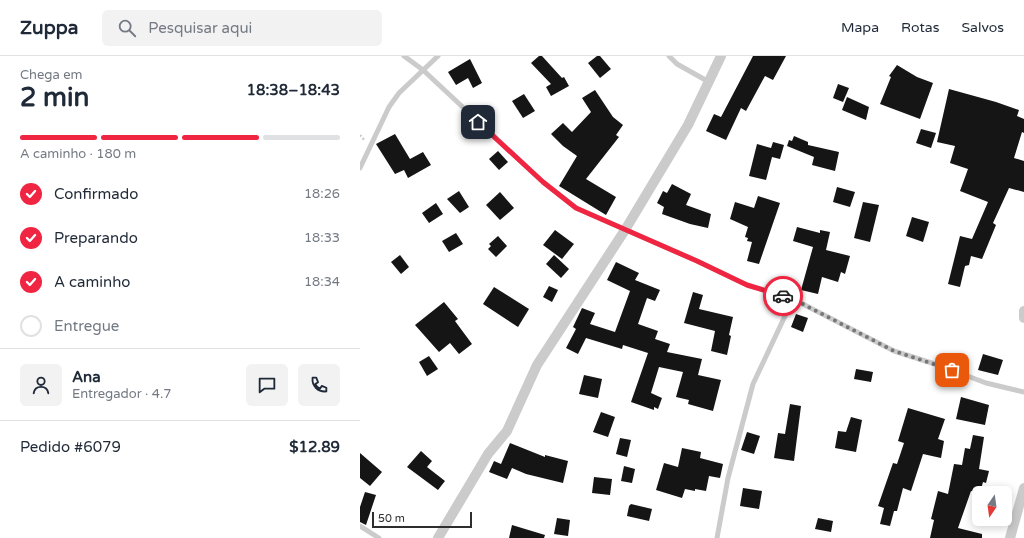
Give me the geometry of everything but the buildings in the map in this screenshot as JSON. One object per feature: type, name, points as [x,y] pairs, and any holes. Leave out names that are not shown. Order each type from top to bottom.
[{"type":"street","points":[[438,538],[459,500],[488,454],[507,432],[537,365],[625,230],[688,125],[722,56]]},
{"type":"street","points":[[1024,311],[1024,318]]},
{"type":"street","points":[[1010,538],[1024,488]]},
{"type":"lane","points":[[404,56],[423,70],[543,182],[576,208],[747,285],[793,299],[894,351],[941,366],[986,383],[1024,392]]},
{"type":"lane","points":[[360,168],[389,107],[399,93],[438,56]]},
{"type":"lane","points":[[669,56],[677,64],[709,82]]},
{"type":"lane","points":[[717,538],[728,478],[753,384],[793,299]]},
{"type":"lane","points":[[360,526],[379,538]]},
{"type":"way so far","points":[[783,296],[793,299],[854,329],[894,351],[952,370]]},
{"type":"route","points":[[478,122],[543,182],[576,208],[697,261],[747,285],[783,296]]}]
